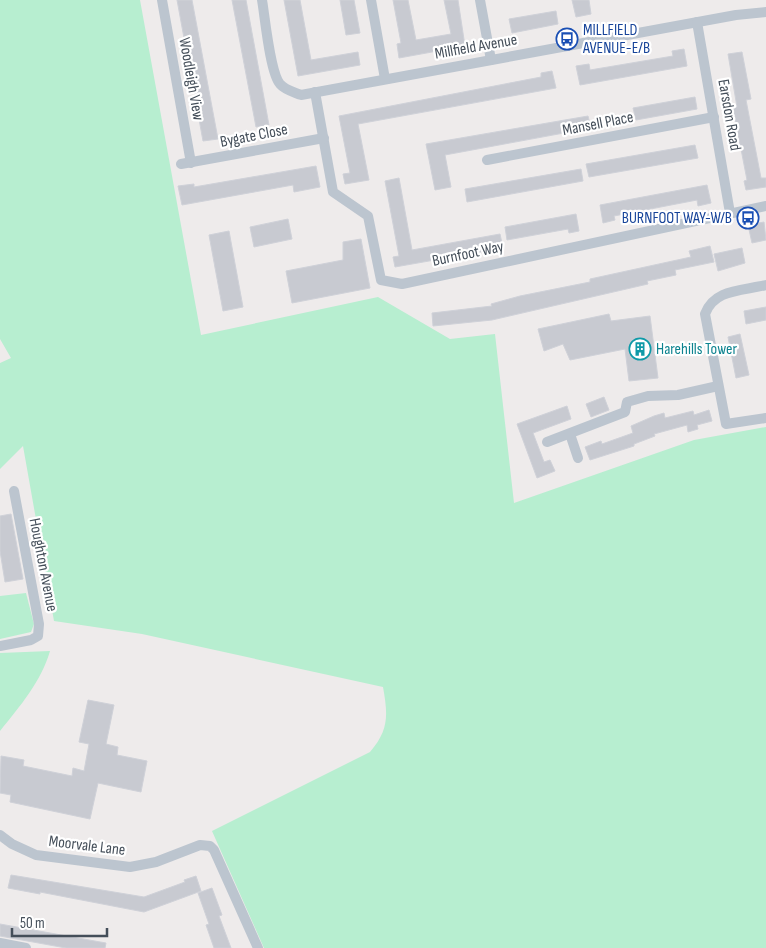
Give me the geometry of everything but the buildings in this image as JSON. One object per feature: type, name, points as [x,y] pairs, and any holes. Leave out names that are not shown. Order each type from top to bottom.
[{"type":"street","name":"Woodleigh View","points":[[162,0],[186,164]]},
{"type":"street","name":"Millfield Avenue","points":[[262,0],[274,72],[279,84],[288,91],[301,95],[697,22],[766,12]]},
{"type":"street","points":[[371,0],[386,79]]},
{"type":"street","points":[[480,0],[491,60]]},
{"type":"street","name":"Earsdon Road","points":[[697,22],[730,213]]},
{"type":"street","name":"Burnfoot Way","points":[[315,92],[333,192],[368,216],[381,280],[402,284],[766,206]]},
{"type":"street","name":"Mansell Place","points":[[487,160],[714,117]]},
{"type":"street","name":"Bygate Close","points":[[186,164],[324,138]]},
{"type":"street","points":[[766,285],[716,296],[709,304],[705,314],[705,324],[726,424],[766,418]]},
{"type":"street","points":[[547,442],[625,412],[627,402],[648,396],[678,394],[718,386]]},
{"type":"street","points":[[570,434],[578,458]]},
{"type":"street","name":"Houghton Avenue","points":[[0,646],[31,640],[38,636],[14,490]]},
{"type":"street","name":"Moorvale Lane","points":[[0,835],[12,844],[36,855],[130,867],[156,862],[200,845],[210,846],[214,850],[258,948]]},
{"type":"street","points":[[0,943],[26,948]]},
{"type":"green space","points":[[0,0],[140,0],[201,335],[378,297],[450,339],[495,334],[514,503],[694,440],[766,427],[766,948],[264,948],[212,831],[370,752],[381,736],[386,722],[383,687],[142,634],[54,621],[23,446],[0,469],[0,363],[11,358],[0,339]]},
{"type":"green space","points":[[26,593],[34,624],[31,632],[0,639],[0,596]]},
{"type":"green space","points":[[50,651],[35,683],[0,731],[0,653]]},
{"type":"place","name":"MILLFIELD AVENUE-E/B","points":[[567,39]]},
{"type":"place","name":"BURNFOOT WAY-W/B","points":[[748,218]]},
{"type":"place","name":"Harehills Tower","points":[[640,349]]}]
